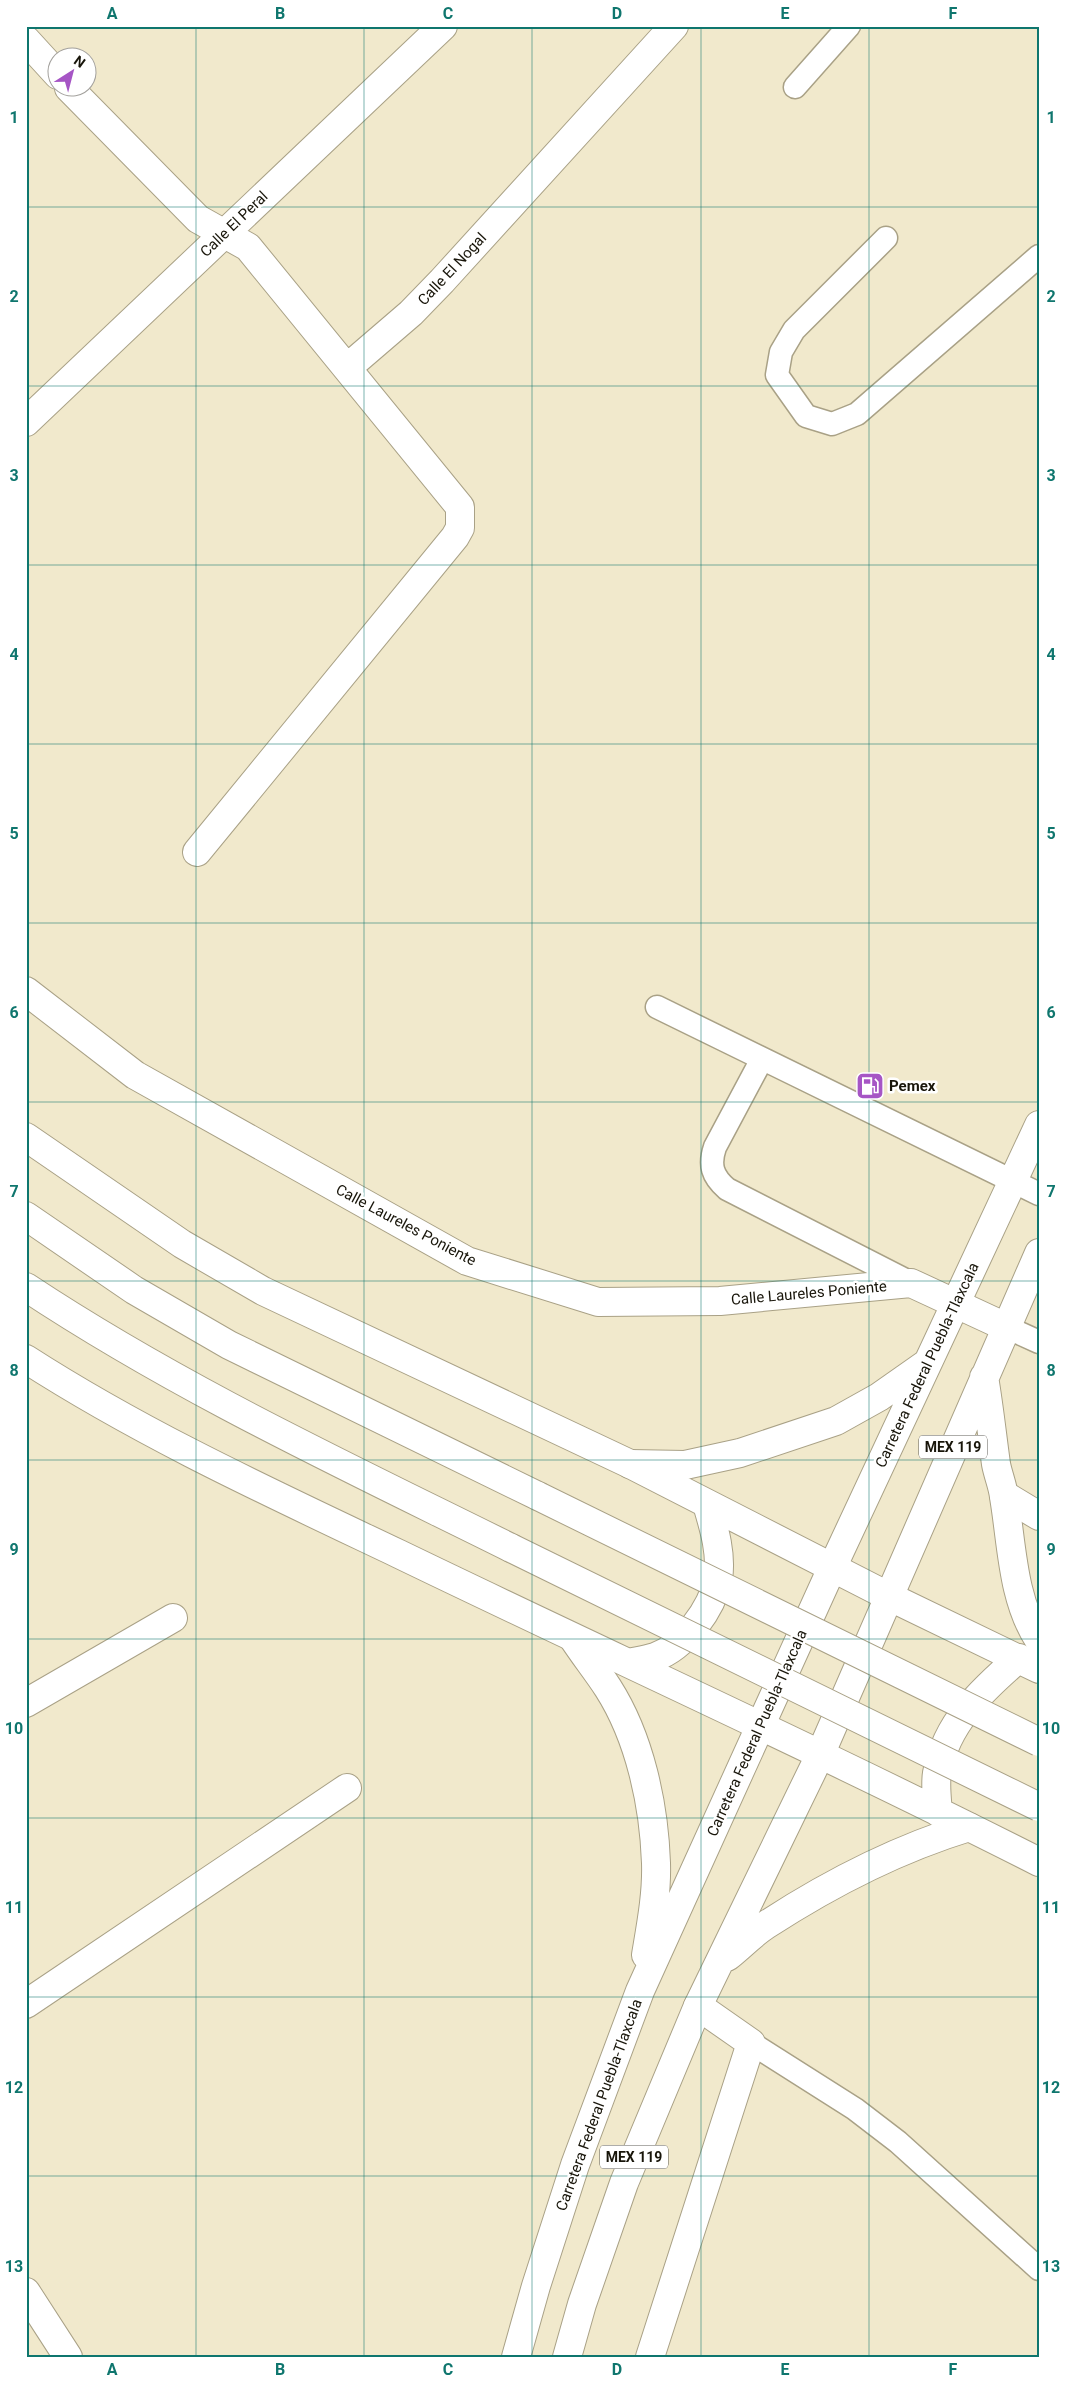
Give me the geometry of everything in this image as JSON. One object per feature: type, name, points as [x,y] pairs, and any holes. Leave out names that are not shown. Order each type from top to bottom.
[{"type":"main road","name":"Calle El Peral","points":[[26,422],[443,26]]},
{"type":"main road","name":"Calle El Nogal","points":[[348,368],[411,313],[442,281],[674,26]]},
{"type":"main road","points":[[26,40],[48,64]]},
{"type":"main road","points":[[79,98],[198,219],[248,247],[460,507],[460,528],[455,537],[197,852]]},
{"type":"main road","name":"Calle Laureles Poniente","points":[[26,991],[135,1075],[467,1261],[598,1302],[720,1301],[911,1283]]},
{"type":"main road","name":"Carretera Federal Puebla-Tlaxcala","points":[[516,2357],[536,2286],[575,2165],[640,1990],[832,1568],[1039,1125]]},
{"type":"main road","points":[[26,1137],[182,1244],[263,1291],[630,1464],[888,1596],[1029,1663]]},
{"type":"main road","points":[[26,1216],[134,1290],[229,1345],[1039,1742]]},
{"type":"main road","name":"MEX 119","points":[[568,2357],[582,2304],[624,2183],[698,2006],[820,1755],[1039,1253]]},
{"type":"main road","points":[[911,1283],[1006,1327]]},
{"type":"main road","points":[[26,1287],[82,1324],[208,1397],[1039,1807]]},
{"type":"main road","points":[[26,1359],[73,1389],[302,1508],[572,1638],[761,1726],[1039,1862]]},
{"type":"main road","points":[[630,1464],[685,1465],[740,1453],[836,1420],[879,1397],[927,1363]]},
{"type":"main road","points":[[984,1377],[992,1418],[996,1465],[1004,1495],[1010,1548],[1020,1595],[1031,1629],[1039,1640]]},
{"type":"main road","points":[[1004,1495],[1039,1516]]},
{"type":"main road","points":[[628,1663],[656,1657],[675,1646],[696,1624],[710,1604],[718,1580],[719,1561],[716,1533],[707,1504]]},
{"type":"main road","points":[[26,1703],[173,1618]]},
{"type":"main road","points":[[572,1638],[609,1689],[633,1740],[649,1800],[656,1864],[653,1912],[640,1990]]},
{"type":"main road","points":[[938,1812],[937,1774],[949,1738],[960,1717],[979,1692],[1029,1663]]},
{"type":"main road","points":[[26,2004],[347,1788]]},
{"type":"main road","points":[[719,1965],[764,1926],[862,1870],[892,1854],[926,1840],[969,1827]]},
{"type":"main road","points":[[650,2357],[751,2043],[698,2006]]},
{"type":"main road","points":[[26,2292],[68,2357]]},
{"type":"lane","points":[[795,87],[849,26]]},
{"type":"lane","points":[[886,238],[794,330],[781,352],[777,375],[806,416],[832,424],[857,414],[1039,256]]},
{"type":"lane","points":[[657,1008],[1039,1194]]},
{"type":"lane","points":[[762,1059],[711,1158],[712,1170],[718,1181],[727,1188],[911,1283]]},
{"type":"lane","points":[[1006,1327],[1039,1342]]},
{"type":"lane","points":[[751,2043],[855,2109],[898,2142],[1039,2269]]},
{"type":"place","name":"Pemex","points":[[870,1086]]}]
